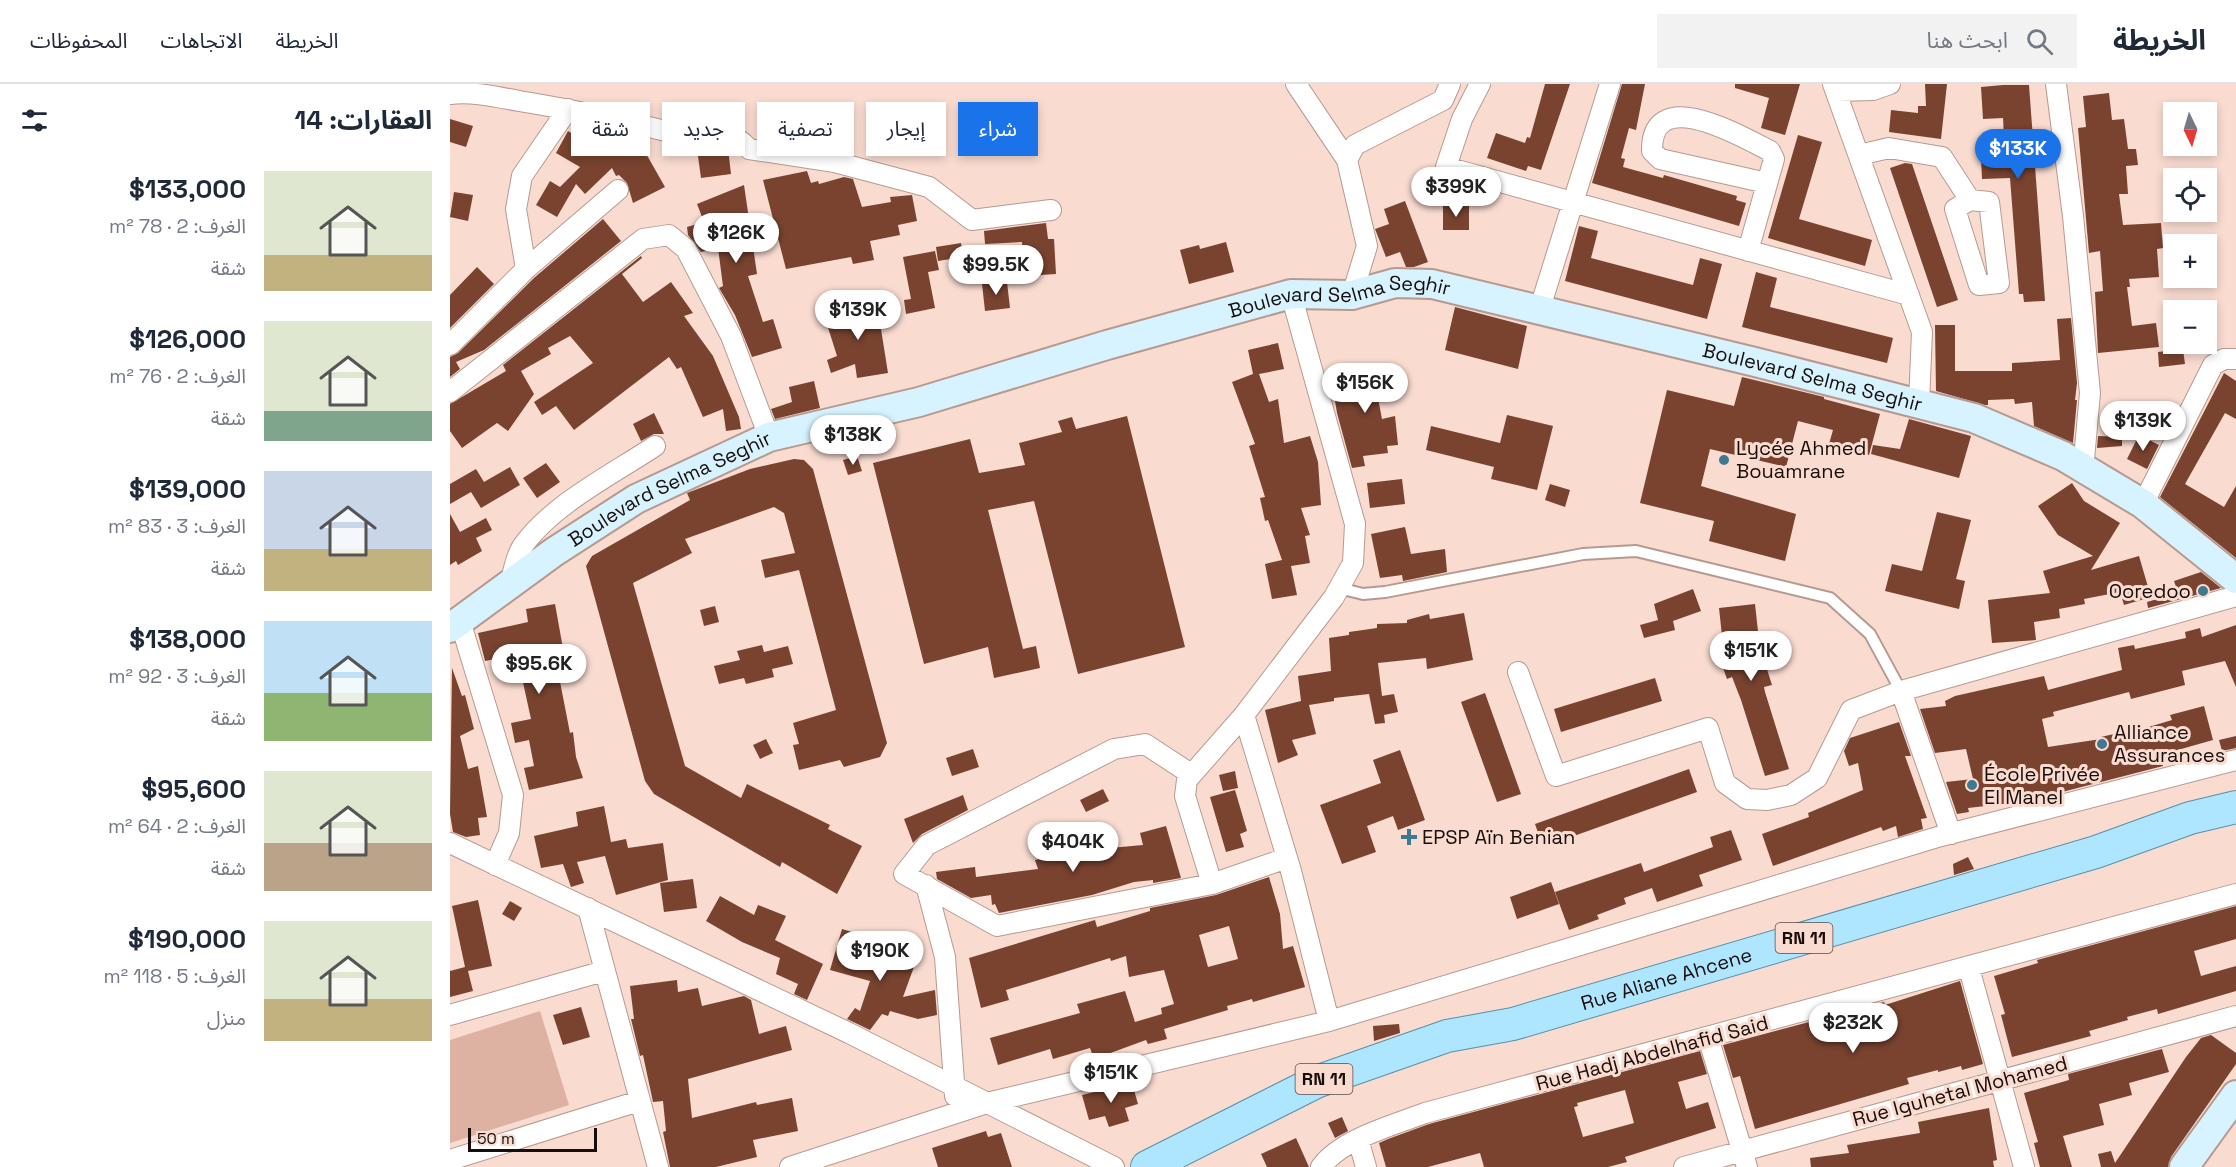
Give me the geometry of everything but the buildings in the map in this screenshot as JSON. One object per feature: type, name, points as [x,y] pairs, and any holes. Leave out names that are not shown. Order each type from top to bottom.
[{"type":"main road","name":"Boulevard Selma Seghir","points":[[455,625],[554,552],[636,499],[769,437],[919,402],[1107,345],[1291,294],[1352,295],[1395,283],[1432,284],[1974,418],[2018,435],[2062,456],[2142,504],[2236,579]]},
{"type":"main road","name":"Rue Aliane Ahcene","points":[[1147,1167],[1316,1082],[1447,1036],[1513,1024],[2096,852],[2190,818],[2236,807]]},
{"type":"main road","name":"Rue Aliane Ahcene","points":[[2096,852],[2236,825]]},
{"type":"main road","name":"Rue Aliane Ahcene","points":[[1183,1167],[1321,1098],[1451,1053],[1513,1024]]},
{"type":"main road","points":[[2184,1167],[2236,1095]]},
{"type":"street","points":[[1296,84],[1347,160],[1366,246],[1352,295]]},
{"type":"street","points":[[1347,160],[1355,145],[1443,100],[1450,84]]},
{"type":"street","points":[[1480,84],[1462,119],[1446,167],[1909,295]]},
{"type":"street","points":[[1539,311],[1610,84]]},
{"type":"street","points":[[2056,84],[2073,216],[2090,393],[2083,470]]},
{"type":"street","points":[[1879,86],[1835,88],[1922,332],[1919,403]]},
{"type":"street","points":[[450,94],[487,96],[568,109],[690,138],[728,134],[740,139],[749,149],[835,162],[928,186],[972,220],[1051,210]]},
{"type":"street","points":[[526,269],[516,208],[522,176],[568,109]]},
{"type":"street","points":[[1748,250],[1774,159],[1770,151],[1708,120],[1685,115],[1668,116],[1659,123],[1652,142],[1652,151],[1660,159],[1767,183]]},
{"type":"street","points":[[1859,155],[1889,148],[1942,157],[1970,200]]},
{"type":"street","points":[[450,345],[526,269],[618,190]]},
{"type":"street","points":[[450,392],[643,239],[669,235],[686,249],[730,336],[769,437]]},
{"type":"street","points":[[1212,884],[1185,796],[1185,786],[1191,774],[1244,715],[1339,588],[1353,563],[1355,524],[1291,294]]},
{"type":"street","points":[[2142,504],[2214,365],[2224,359],[2236,359]]},
{"type":"street","points":[[509,587],[521,549],[537,528],[576,498],[655,446]]},
{"type":"street","points":[[1518,672],[1556,776],[1708,728],[1725,783],[1747,799],[1767,800],[1791,795],[1817,778],[1851,710],[1901,691],[2236,597]]},
{"type":"street","points":[[455,625],[513,795],[509,833],[495,865]]},
{"type":"street","points":[[1901,691],[1951,834]]},
{"type":"street","points":[[1244,715],[1287,858],[1329,1021]]},
{"type":"street","points":[[1191,774],[1145,744],[1114,749],[927,845],[904,874],[997,926],[1212,884],[1287,858]]},
{"type":"street","points":[[799,1166],[987,1103],[1329,1021],[1951,834],[2236,760]]},
{"type":"street","points":[[450,843],[987,1103],[1081,1160],[1114,1167]]},
{"type":"street","points":[[926,885],[945,957],[956,1114]]},
{"type":"street","name":"Rue Hadj Abdelhafid Said","points":[[1321,1167],[1325,1161],[1358,1139],[1425,1113],[1969,968],[2236,894]]},
{"type":"street","points":[[588,908],[658,1167]]},
{"type":"street","points":[[1969,968],[2024,1167]]},
{"type":"street","points":[[450,1015],[604,971]]},
{"type":"street","name":"Rue Iguhetal Mohamed","points":[[1684,1167],[1745,1159],[1999,1081],[2236,1016]]},
{"type":"street","points":[[1708,1037],[1745,1159]]},
{"type":"street","points":[[450,1160],[639,1101]]},
{"type":"street","points":[[1358,1139],[1366,1167]]},
{"type":"lane","points":[[1339,588],[1364,594],[1385,592],[1583,554],[1636,551],[1830,598],[1869,634],[1901,691]]},
{"type":"shaded area","points":[[540,1011],[569,1105],[450,1143],[450,1040]]},
{"type":"place","name":"Lycée Ahmed Bouamrane","points":[[1724,460]]},
{"type":"place","name":"Ooredoo","points":[[2203,591]]},
{"type":"place","name":"Alliance Assurances","points":[[2102,744]]},
{"type":"place","name":"École Privée El Manel","points":[[1972,785]]},
{"type":"place","name":"EPSP Aïn Benian","points":[[1409,837]]}]
